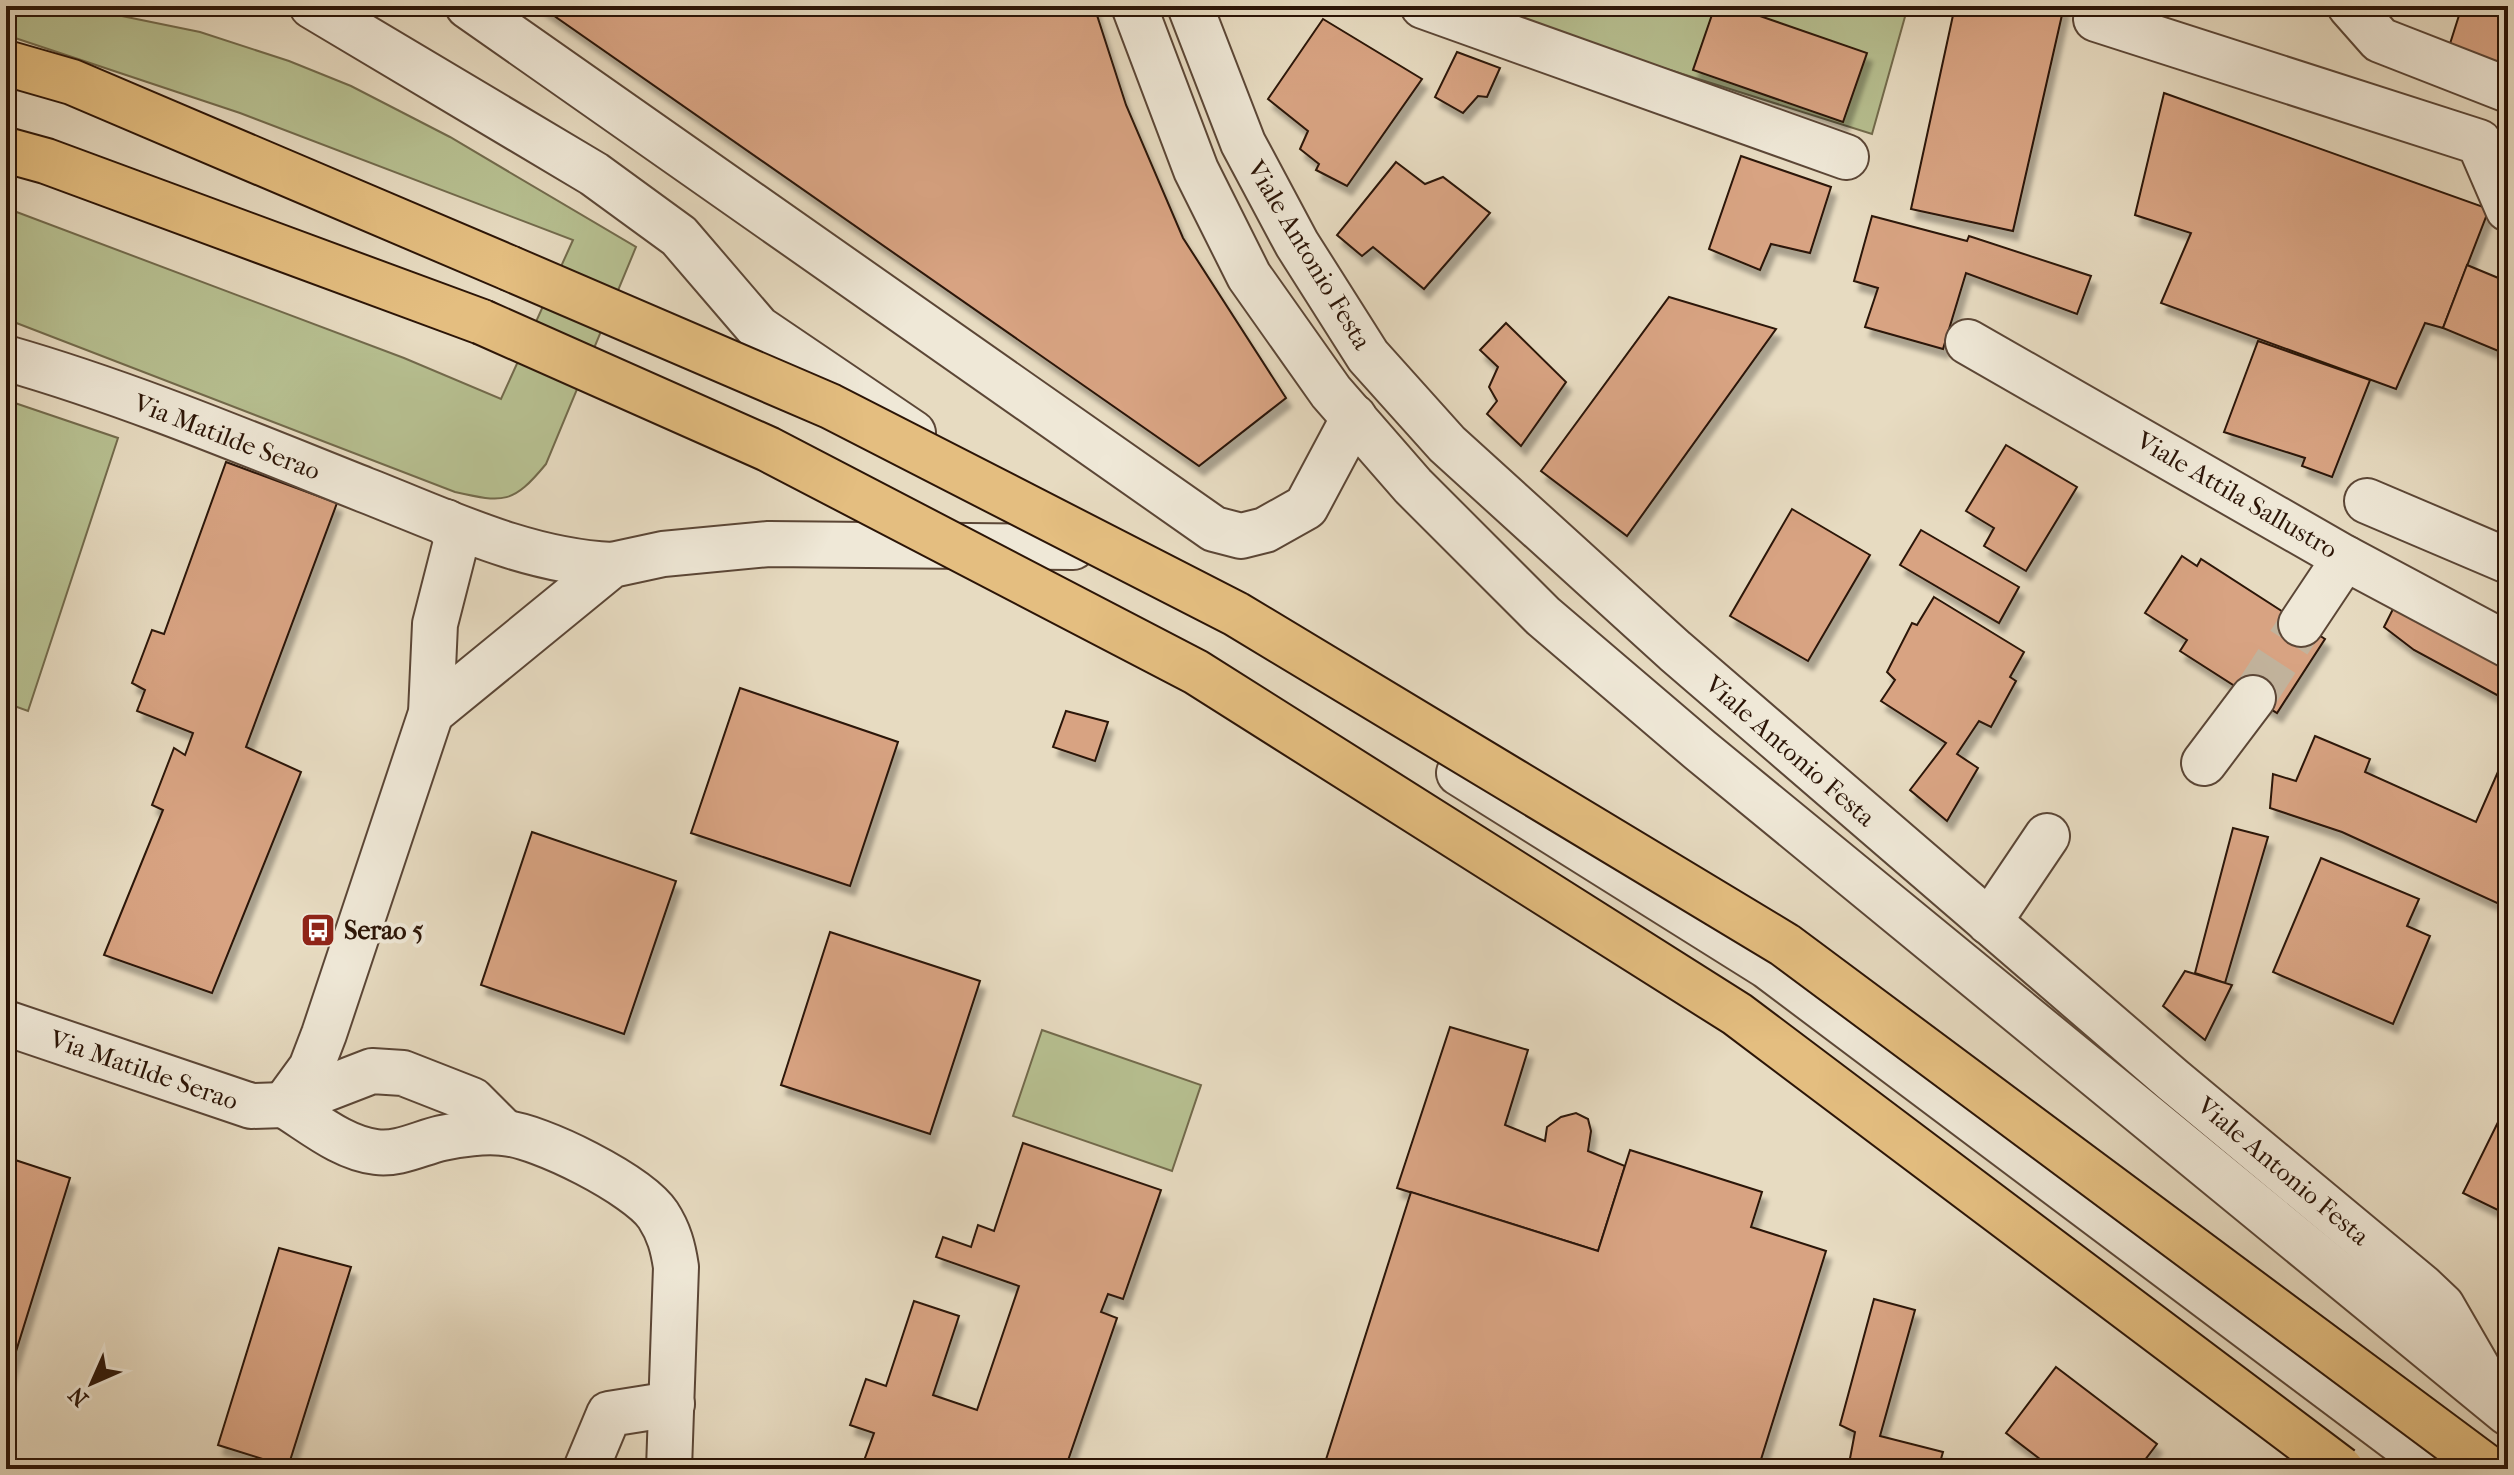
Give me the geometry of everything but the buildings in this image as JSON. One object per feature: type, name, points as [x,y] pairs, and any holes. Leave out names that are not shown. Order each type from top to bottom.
[{"type":"highway","points":[[6,63],[72,82],[830,406],[1236,614],[1771,937],[2489,1469]]},
{"type":"highway","points":[[6,150],[46,161],[482,322],[768,449],[1196,672],[1737,1014],[2341,1469]]},
{"type":"street","points":[[312,6],[594,174],[679,236],[758,328],[1073,547],[1223,625],[1767,966],[2437,1469]]},
{"type":"street","points":[[468,6],[1214,529],[1241,536],[1265,530],[1306,507],[1354,417]]},
{"type":"street","points":[[1134,6],[1196,170],[1249,276],[1331,392],[1413,486],[1543,616],[1700,750],[2505,1407]]},
{"type":"street","name":"Viale Antonio Festa","points":[[1190,6],[1243,143],[1297,244],[1368,356],[1447,444],[1675,651],[1989,922],[2422,1287],[2442,1306],[2505,1407]]},
{"type":"street","points":[[2350,6],[2380,40],[2508,90]]},
{"type":"street","points":[[1428,7],[1846,157]]},
{"type":"street","points":[[2096,19],[2479,142],[2508,209]]},
{"type":"street","name":"Viale Attila Sallustro","points":[[1968,342],[2345,558],[2508,645]]},
{"type":"street","name":"Via Matilde Serao","points":[[6,358],[208,427],[446,522],[556,559],[612,565]]},
{"type":"street","points":[[2367,501],[2508,561]]},
{"type":"street","points":[[284,1105],[311,1068],[324,1034],[431,713],[435,624],[457,538],[446,522]]},
{"type":"street","points":[[431,713],[612,565],[663,554],[769,544],[1073,547]]},
{"type":"street","points":[[2301,624],[2345,558]]},
{"type":"street","points":[[2204,763],[2253,698]]},
{"type":"street","points":[[1989,922],[2047,836]]},
{"type":"street","name":"Via Matilde Serao","points":[[6,1023],[251,1106],[284,1105],[372,1071],[403,1073],[472,1100],[505,1133]]},
{"type":"street","name":"Via Matilde Serao","points":[[284,1105],[350,1146],[377,1152],[395,1152],[445,1137],[505,1133],[566,1154],[633,1189],[657,1213],[671,1238],[676,1267],[669,1469]]},
{"type":"street","points":[[586,1469],[609,1414],[672,1404]]},
{"type":"green space","points":[[6,6],[73,6],[200,32],[289,61],[351,86],[450,137],[636,247],[546,464],[535,477],[516,493],[497,499],[455,492],[6,319],[6,208],[404,358],[501,399],[573,240],[240,113],[6,35]]},
{"type":"green space","points":[[1468,6],[1908,6],[1872,134]]},
{"type":"green space","points":[[6,400],[118,438],[28,711],[6,703]]},
{"type":"green space","points":[[1042,1030],[1201,1085],[1172,1171],[1013,1116]]},
{"type":"tunnel","points":[[2253,698],[2301,624]]},
{"type":"place","name":"Serao 5","points":[[318,930]]}]
